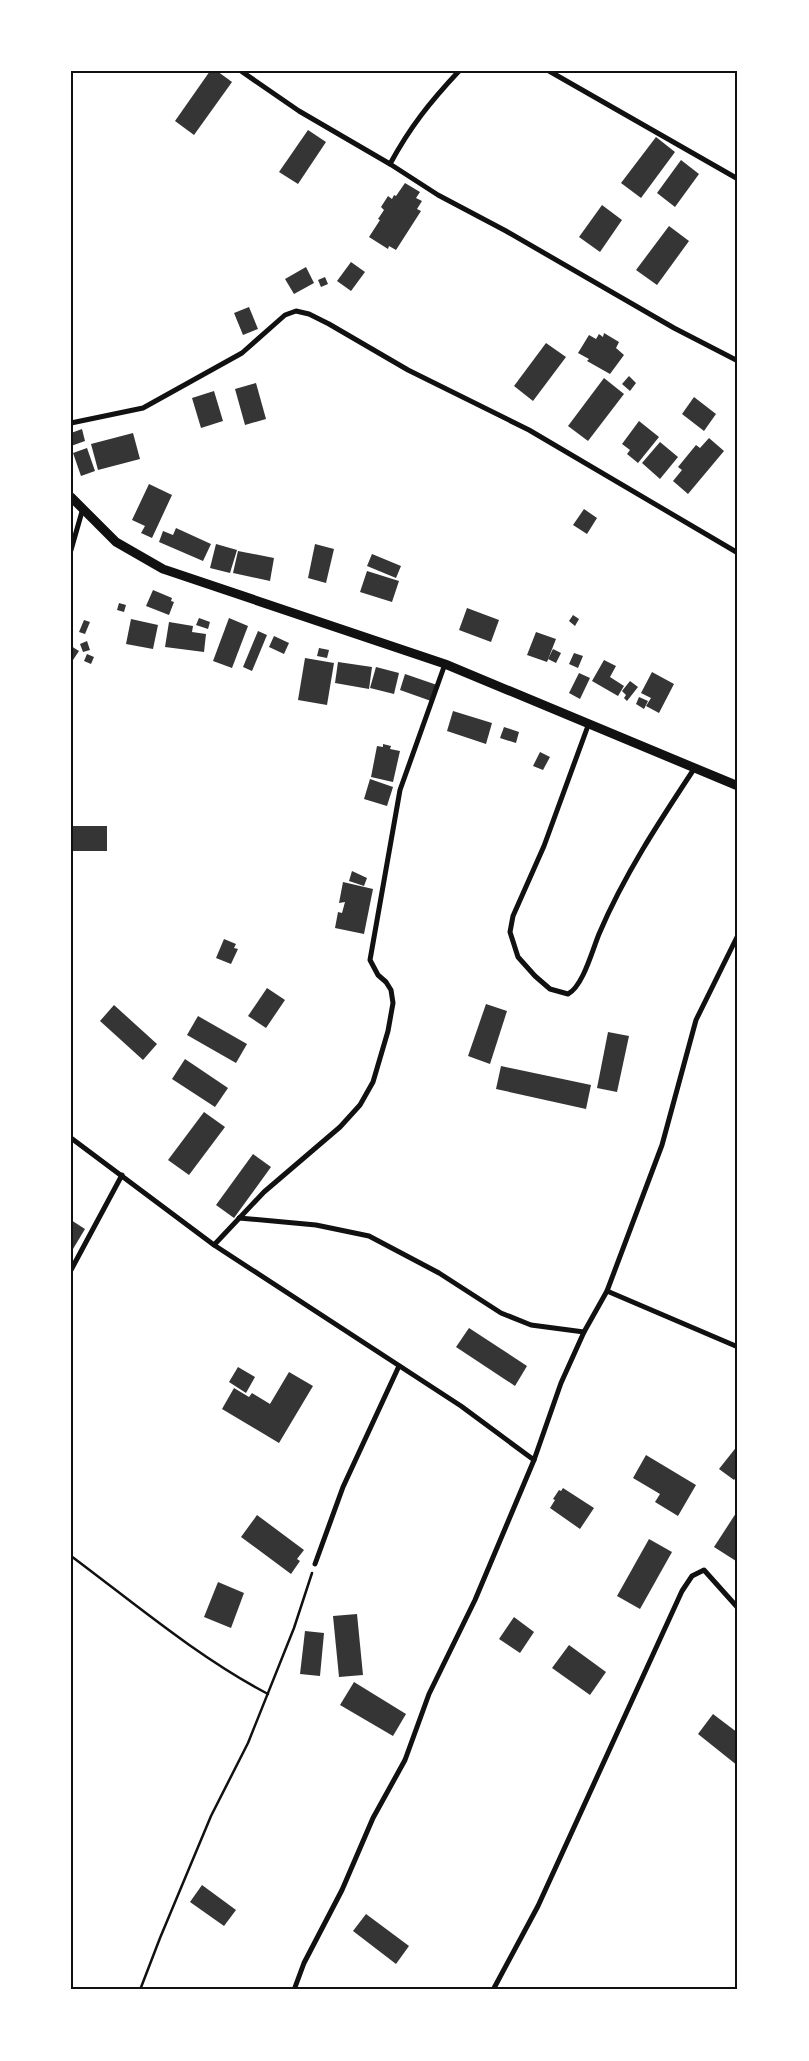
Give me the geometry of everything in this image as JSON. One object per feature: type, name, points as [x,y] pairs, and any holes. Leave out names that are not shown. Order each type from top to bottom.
[{"type":"street","points":[[241,71],[299,111],[390,164],[438,195],[506,231],[674,328],[738,361]]},
{"type":"street","points":[[390,164],[412,126],[459,71]]},
{"type":"street","points":[[549,71],[738,179]]},
{"type":"street","points":[[71,423],[143,408],[242,353],[285,315],[296,311],[309,314],[329,324],[408,370],[529,430],[738,553]]},
{"type":"street","points":[[71,497],[116,542],[163,569],[445,664],[738,786]]},
{"type":"street","points":[[71,550],[83,508]]},
{"type":"street","points":[[214,1245],[264,1192],[340,1126],[360,1105],[372,1082],[388,1031],[393,1003],[391,990],[378,975],[370,960],[400,790],[445,664]]},
{"type":"street","points":[[589,724],[544,846],[513,916],[510,932],[518,957],[550,989],[568,994],[577,987],[604,923],[638,854],[694,769]]},
{"type":"street","points":[[294,1990],[304,1963],[342,1890],[373,1818],[405,1760],[429,1694],[475,1600],[534,1460],[561,1383],[584,1332],[608,1291],[662,1145],[696,1020],[738,935]]},
{"type":"street","points":[[71,1138],[214,1245],[461,1406],[534,1460]]},
{"type":"street","points":[[71,1270],[122,1175]]},
{"type":"street","points":[[238,1218],[316,1225],[369,1236],[440,1274],[501,1313],[531,1325],[584,1332]]},
{"type":"street","points":[[608,1291],[738,1347]]},
{"type":"street","points":[[315,1564],[343,1486],[400,1366]]},
{"type":"street","points":[[493,1990],[538,1906],[682,1591],[692,1576],[704,1570],[738,1608]]},
{"type":"path","points":[[71,1556],[154,1619],[240,1679],[268,1694]]},
{"type":"path","points":[[140,1990],[207,1825],[248,1743],[294,1628],[315,1564]]},
{"type":"building","points":[[210,71],[217,71],[232,82],[194,135],[175,121]]},
{"type":"building","points":[[308,130],[326,142],[298,184],[279,172]]},
{"type":"building","points":[[656,137],[675,152],[641,198],[621,183]]},
{"type":"building","points":[[681,160],[699,174],[675,207],[657,193]]},
{"type":"building","points":[[405,183],[420,192],[416,198],[422,201],[417,209],[421,211],[396,250],[389,246],[388,249],[369,237],[380,220],[378,219],[384,210],[381,207],[388,196],[392,199],[394,195],[396,196]]},
{"type":"building","points":[[602,205],[622,220],[600,252],[579,237]]},
{"type":"building","points":[[669,226],[689,241],[657,285],[636,270]]},
{"type":"building","points":[[351,262],[365,272],[351,291],[337,281]]},
{"type":"building","points":[[306,267],[314,283],[294,294],[285,279]]},
{"type":"building","points":[[325,277],[328,284],[321,287],[318,280]]},
{"type":"building","points":[[249,307],[258,329],[243,335],[234,313]]},
{"type":"building","points":[[604,333],[619,342],[616,348],[624,355],[610,374],[587,361],[589,359],[578,353],[589,335],[596,339],[599,334],[603,337]]},
{"type":"building","points":[[546,343],[566,357],[533,401],[514,386]]},
{"type":"building","points":[[629,376],[636,383],[630,391],[622,384]]},
{"type":"building","points":[[604,378],[624,394],[588,441],[568,426]]},
{"type":"building","points":[[256,383],[266,419],[245,425],[235,389]]},
{"type":"building","points":[[214,391],[223,421],[201,428],[192,398]]},
{"type":"building","points":[[694,397],[716,414],[704,431],[682,414]]},
{"type":"building","points":[[639,421],[659,437],[638,463],[627,454],[630,450],[622,444]]},
{"type":"building","points":[[82,429],[85,441],[71,446],[71,433]]},
{"type":"building","points":[[133,433],[140,459],[98,470],[91,444]]},
{"type":"building","points":[[709,438],[724,451],[688,494],[673,481],[682,470],[678,467],[696,445],[700,448]]},
{"type":"building","points":[[660,442],[678,457],[660,479],[642,463]]},
{"type":"building","points":[[87,448],[95,471],[81,476],[73,453]]},
{"type":"building","points":[[149,484],[172,495],[152,538],[141,533],[145,526],[132,520]]},
{"type":"building","points":[[584,509],[597,518],[587,534],[573,525]]},
{"type":"building","points":[[176,528],[211,544],[203,561],[159,542],[163,531],[173,535]]},
{"type":"building","points":[[216,544],[237,550],[230,573],[210,568]]},
{"type":"building","points":[[315,544],[334,549],[326,583],[308,578]]},
{"type":"building","points":[[238,551],[274,558],[270,581],[233,573]]},
{"type":"building","points":[[372,554],[401,566],[396,578],[367,566]]},
{"type":"building","points":[[367,571],[399,581],[392,602],[360,592]]},
{"type":"building","points":[[153,590],[172,598],[171,601],[174,602],[169,615],[146,606]]},
{"type":"building","points":[[119,603],[126,605],[124,612],[117,610]]},
{"type":"building","points":[[467,608],[499,620],[491,642],[459,630]]},
{"type":"building","points":[[573,615],[579,619],[575,626],[569,621]]},
{"type":"building","points":[[199,618],[210,622],[208,629],[196,625]]},
{"type":"building","points":[[229,618],[248,626],[232,668],[213,661]]},
{"type":"building","points":[[131,619],[158,625],[153,649],[126,644]]},
{"type":"building","points":[[84,620],[90,622],[85,634],[79,632]]},
{"type":"building","points":[[169,622],[193,626],[192,632],[206,634],[204,652],[165,647]]},
{"type":"building","points":[[258,631],[267,635],[252,671],[243,667]]},
{"type":"building","points":[[536,632],[556,639],[547,662],[527,655]]},
{"type":"building","points":[[274,636],[289,643],[284,654],[269,647]]},
{"type":"building","points":[[87,641],[90,650],[83,652],[80,644]]},
{"type":"building","points":[[71,646],[79,651],[71,663]]},
{"type":"building","points":[[319,648],[329,650],[327,658],[317,656]]},
{"type":"building","points":[[553,649],[561,653],[556,663],[548,659]]},
{"type":"building","points":[[574,653],[583,656],[578,668],[569,664]]},
{"type":"building","points":[[87,654],[94,657],[91,664],[84,661]]},
{"type":"building","points":[[305,658],[334,663],[327,705],[298,700]]},
{"type":"building","points":[[604,660],[616,666],[610,677],[624,686],[618,696],[592,681]]},
{"type":"building","points":[[338,662],[372,667],[369,689],[335,683]]},
{"type":"building","points":[[376,667],[399,673],[394,694],[370,688]]},
{"type":"building","points":[[652,672],[674,684],[659,713],[646,706],[651,698],[641,693]]},
{"type":"building","points":[[579,673],[590,678],[580,699],[569,693]]},
{"type":"building","points":[[405,674],[437,685],[431,701],[400,690]]},
{"type":"building","points":[[630,681],[638,687],[627,701],[624,698],[626,695],[622,691]]},
{"type":"building","points":[[639,697],[648,701],[644,709],[636,704]]},
{"type":"building","points":[[453,711],[492,723],[486,744],[447,731]]},
{"type":"building","points":[[504,727],[519,732],[516,743],[500,738]]},
{"type":"building","points":[[383,744],[391,746],[390,749],[400,751],[393,782],[371,777],[377,746],[383,747]]},
{"type":"building","points":[[540,752],[550,757],[543,770],[533,766]]},
{"type":"building","points":[[370,779],[393,787],[387,806],[364,799]]},
{"type":"building","points":[[71,826],[107,826],[107,851],[71,851]]},
{"type":"building","points":[[352,871],[367,878],[364,886],[349,881]]},
{"type":"building","points":[[343,882],[373,889],[364,934],[335,928],[338,912],[342,913],[345,902],[339,903]]},
{"type":"building","points":[[224,939],[236,944],[234,948],[238,949],[231,964],[216,958]]},
{"type":"building","points":[[267,988],[285,1000],[266,1028],[248,1016]]},
{"type":"building","points":[[486,1004],[507,1011],[490,1064],[468,1056]]},
{"type":"building","points":[[114,1005],[157,1044],[143,1060],[100,1021]]},
{"type":"building","points":[[198,1016],[247,1044],[236,1063],[187,1035]]},
{"type":"building","points":[[608,1032],[629,1036],[617,1092],[597,1088]]},
{"type":"building","points":[[185,1059],[228,1088],[215,1107],[172,1079]]},
{"type":"building","points":[[501,1066],[591,1085],[586,1109],[496,1089]]},
{"type":"building","points":[[204,1112],[225,1127],[189,1175],[168,1160]]},
{"type":"building","points":[[253,1154],[271,1167],[234,1218],[216,1205]]},
{"type":"building","points":[[71,1220],[85,1229],[73,1249],[71,1248]]},
{"type":"building","points":[[469,1328],[527,1366],[515,1386],[456,1347]]},
{"type":"building","points":[[238,1367],[255,1377],[246,1393],[229,1382]]},
{"type":"building","points":[[289,1372],[313,1386],[279,1443],[222,1409],[234,1388],[249,1397],[252,1393],[270,1404]]},
{"type":"building","points":[[738,1445],[738,1475],[734,1480],[719,1469]]},
{"type":"building","points":[[646,1455],[696,1485],[678,1516],[655,1502],[660,1494],[633,1478]]},
{"type":"building","points":[[563,1488],[594,1508],[580,1529],[550,1508],[555,1500],[553,1499],[559,1490],[561,1491]]},
{"type":"building","points":[[738,1510],[738,1558],[736,1561],[714,1547]]},
{"type":"building","points":[[257,1515],[304,1550],[297,1559],[300,1561],[291,1574],[241,1537]]},
{"type":"building","points":[[649,1539],[672,1552],[640,1609],[617,1596]]},
{"type":"building","points":[[218,1582],[244,1593],[231,1628],[204,1617]]},
{"type":"building","points":[[357,1614],[363,1675],[339,1677],[333,1616]]},
{"type":"building","points":[[514,1617],[534,1632],[520,1653],[499,1639]]},
{"type":"building","points":[[305,1631],[324,1633],[320,1676],[300,1674]]},
{"type":"building","points":[[569,1645],[606,1672],[590,1695],[552,1668]]},
{"type":"building","points":[[354,1682],[406,1714],[393,1736],[340,1705]]},
{"type":"building","points":[[713,1714],[738,1733],[738,1766],[698,1734]]},
{"type":"building","points":[[202,1885],[236,1910],[224,1926],[190,1902]]},
{"type":"building","points":[[366,1914],[409,1946],[396,1964],[353,1931]]}]
